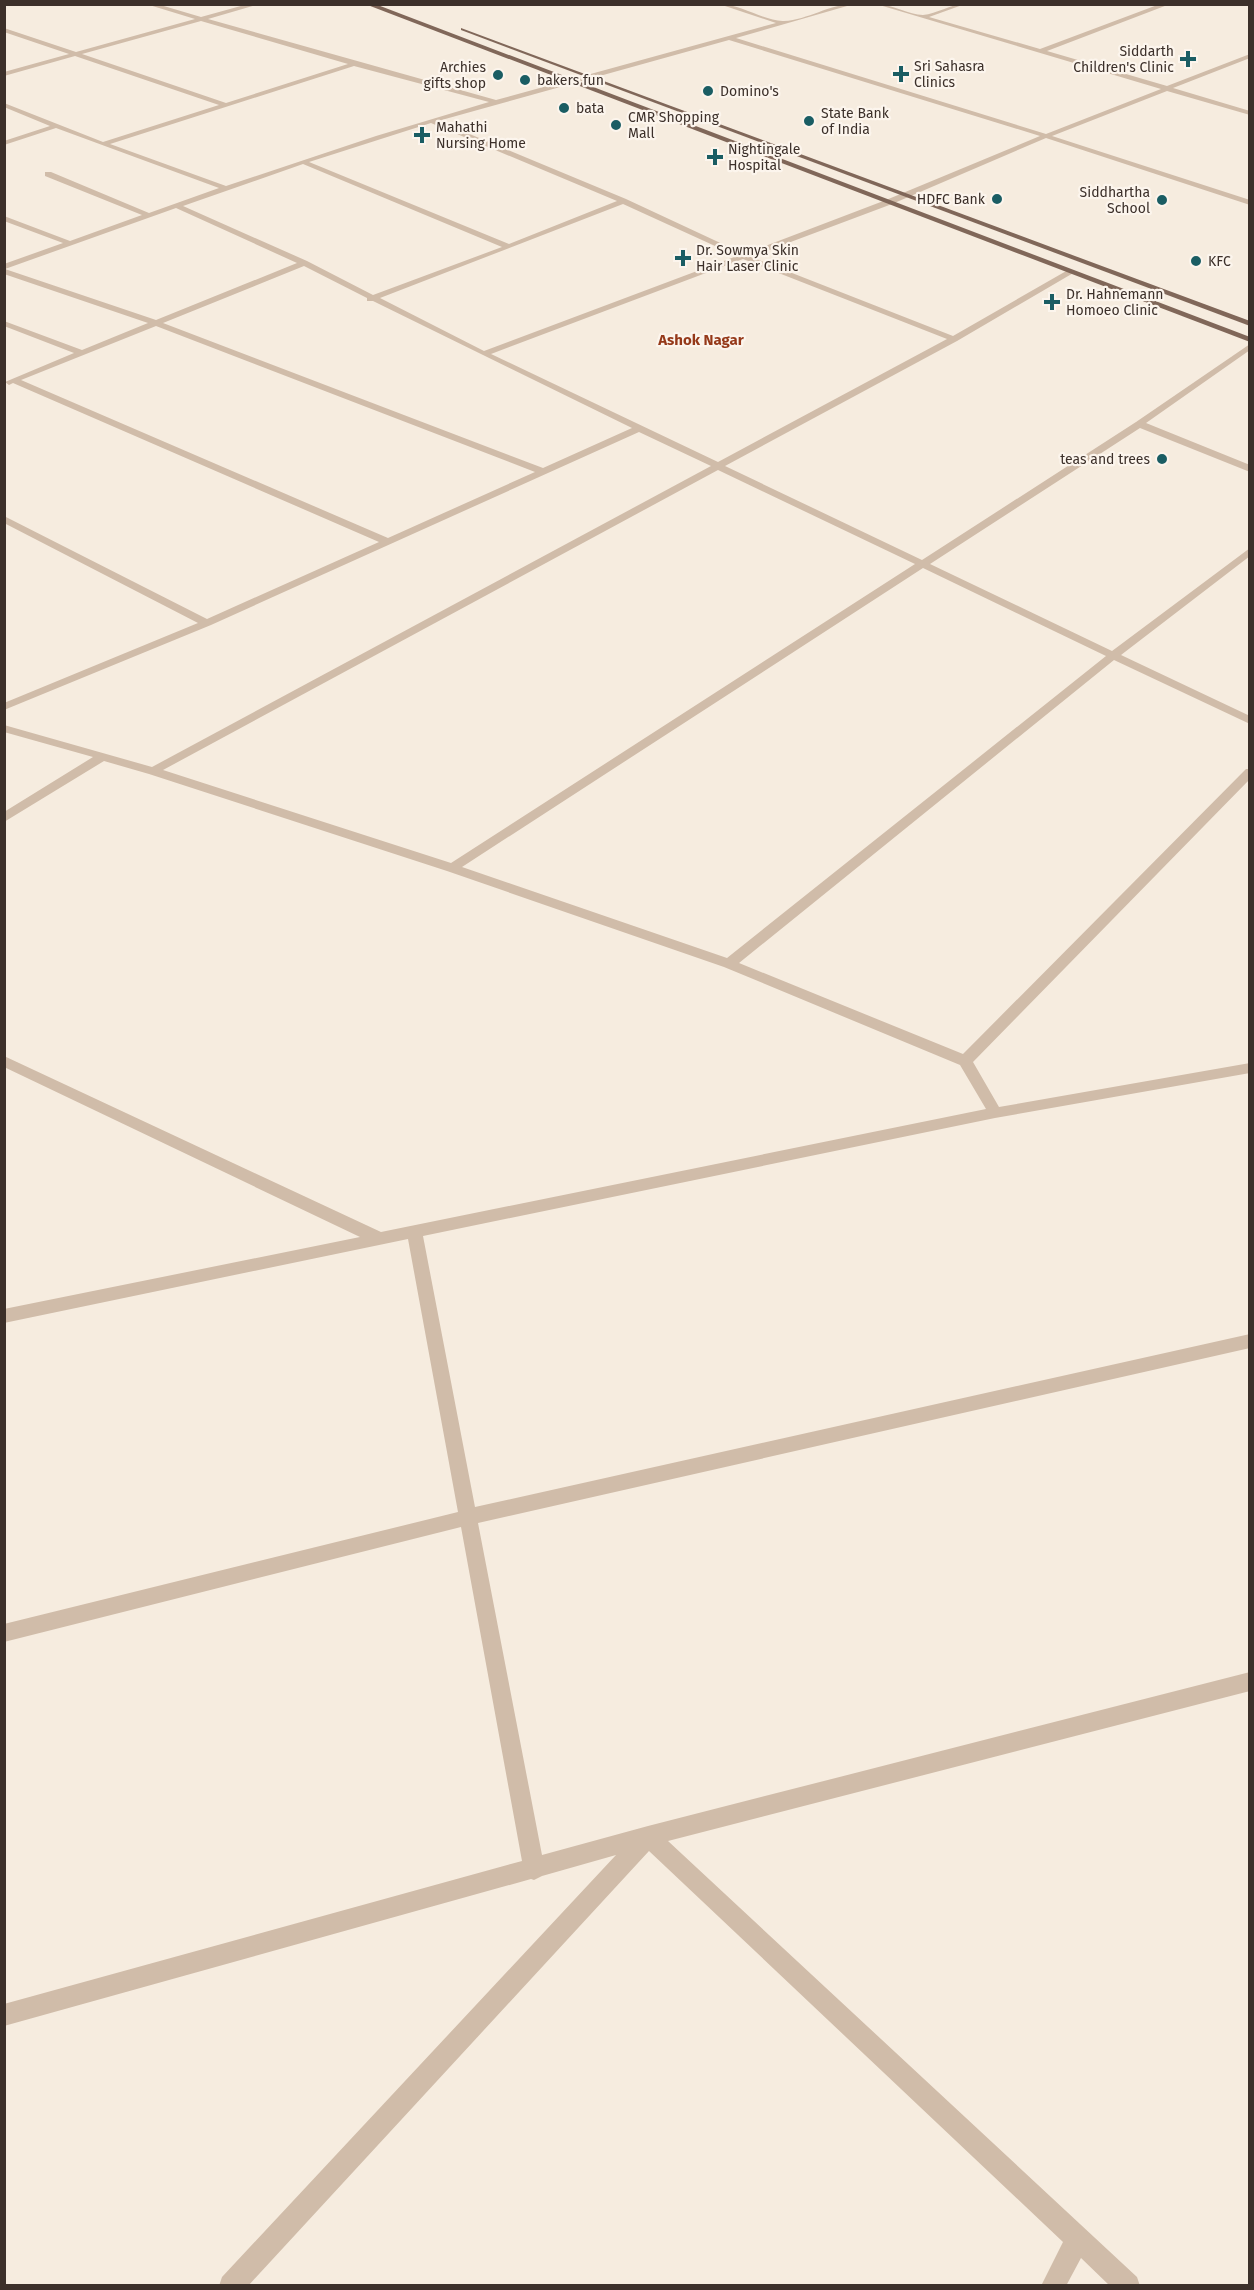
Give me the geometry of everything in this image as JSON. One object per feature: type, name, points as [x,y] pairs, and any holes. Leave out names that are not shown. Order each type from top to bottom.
[{"type":"main road","points":[[368,4],[1250,340]]},
{"type":"main road","points":[[459,28],[1250,324]]},
{"type":"street","points":[[149,4],[354,64],[496,102]]},
{"type":"street","points":[[4,74],[256,4]]},
{"type":"street","points":[[722,4],[784,24]]},
{"type":"street","points":[[4,269],[175,205],[431,121],[570,80],[731,39],[851,4]]},
{"type":"street","points":[[879,4],[1250,113]]},
{"type":"street","points":[[922,17],[962,4]]},
{"type":"street","points":[[1039,52],[1167,4]]},
{"type":"street","points":[[4,30],[226,105]]},
{"type":"street","points":[[731,39],[1046,136],[1250,202]]},
{"type":"street","points":[[484,354],[890,202],[1046,136],[1250,56]]},
{"type":"street","points":[[103,144],[354,64]]},
{"type":"street","points":[[4,105],[225,188]]},
{"type":"street","points":[[431,121],[624,201],[742,256],[954,339]]},
{"type":"street","points":[[4,143],[56,126]]},
{"type":"street","points":[[303,162],[509,247]]},
{"type":"street","points":[[48,174],[148,215]]},
{"type":"street","points":[[370,299],[624,201]]},
{"type":"street","points":[[175,205],[304,263],[370,299],[1250,721]]},
{"type":"street","points":[[4,218],[70,243]]},
{"type":"street","points":[[9,382],[304,263]]},
{"type":"street","points":[[4,269],[154,322],[544,472]]},
{"type":"street","points":[[153,771],[720,466],[1071,273]]},
{"type":"street","points":[[4,323],[80,352]]},
{"type":"street","points":[[452,868],[1139,424],[1250,346]]},
{"type":"street","points":[[9,382],[389,542]]},
{"type":"street","points":[[1139,424],[1250,469]]},
{"type":"street","points":[[4,707],[207,623],[640,428]]},
{"type":"street","points":[[4,519],[207,623]]},
{"type":"street","points":[[729,964],[1114,655],[1250,551]]},
{"type":"street","points":[[4,729],[153,771],[452,868],[729,964],[965,1061],[995,1113]]},
{"type":"street","points":[[4,819],[102,758]]},
{"type":"street","points":[[965,1061],[1250,772]]},
{"type":"street","points":[[4,1061],[380,1239]]},
{"type":"street","points":[[4,1316],[995,1113],[1250,1068]]},
{"type":"street","points":[[415,1233],[534,1870]]},
{"type":"street","points":[[4,1633],[469,1517],[1250,1341]]},
{"type":"street","points":[[4,2015],[534,1870],[648,1836],[1250,1681]]},
{"type":"street","points":[[648,1836],[1128,2286]]},
{"type":"street","points":[[231,2286],[648,1836]]},
{"type":"street","points":[[1053,2286],[1078,2239]]},
{"type":"place","name":"Siddarth Children's Clinic","points":[[1188,59]]},
{"type":"place","name":"Sri Sahasra Clinics","points":[[901,74]]},
{"type":"place","name":"Archies gifts shop","points":[[498,75]]},
{"type":"place","name":"bakers fun","points":[[525,80]]},
{"type":"place","name":"Domino's","points":[[708,91]]},
{"type":"place","name":"bata","points":[[564,108]]},
{"type":"place","name":"State Bank of India","points":[[809,121]]},
{"type":"place","name":"CMR Shopping Mall","points":[[616,125]]},
{"type":"place","name":"Mahathi Nursing Home","points":[[422,135]]},
{"type":"place","name":"Nightingale Hospital","points":[[715,157]]},
{"type":"place","name":"HDFC Bank","points":[[997,199]]},
{"type":"place","name":"Siddhartha School","points":[[1162,200]]},
{"type":"place","name":"Dr. Sowmya Skin Hair Laser Clinic","points":[[683,258]]},
{"type":"place","name":"KFC","points":[[1196,261]]},
{"type":"place","name":"Dr. Hahnemann Homoeo Clinic","points":[[1052,302]]},
{"type":"place","name":"teas and trees","points":[[1162,459]]},
{"type":"district","name":"Ashok Nagar","points":[[701,340]]}]
